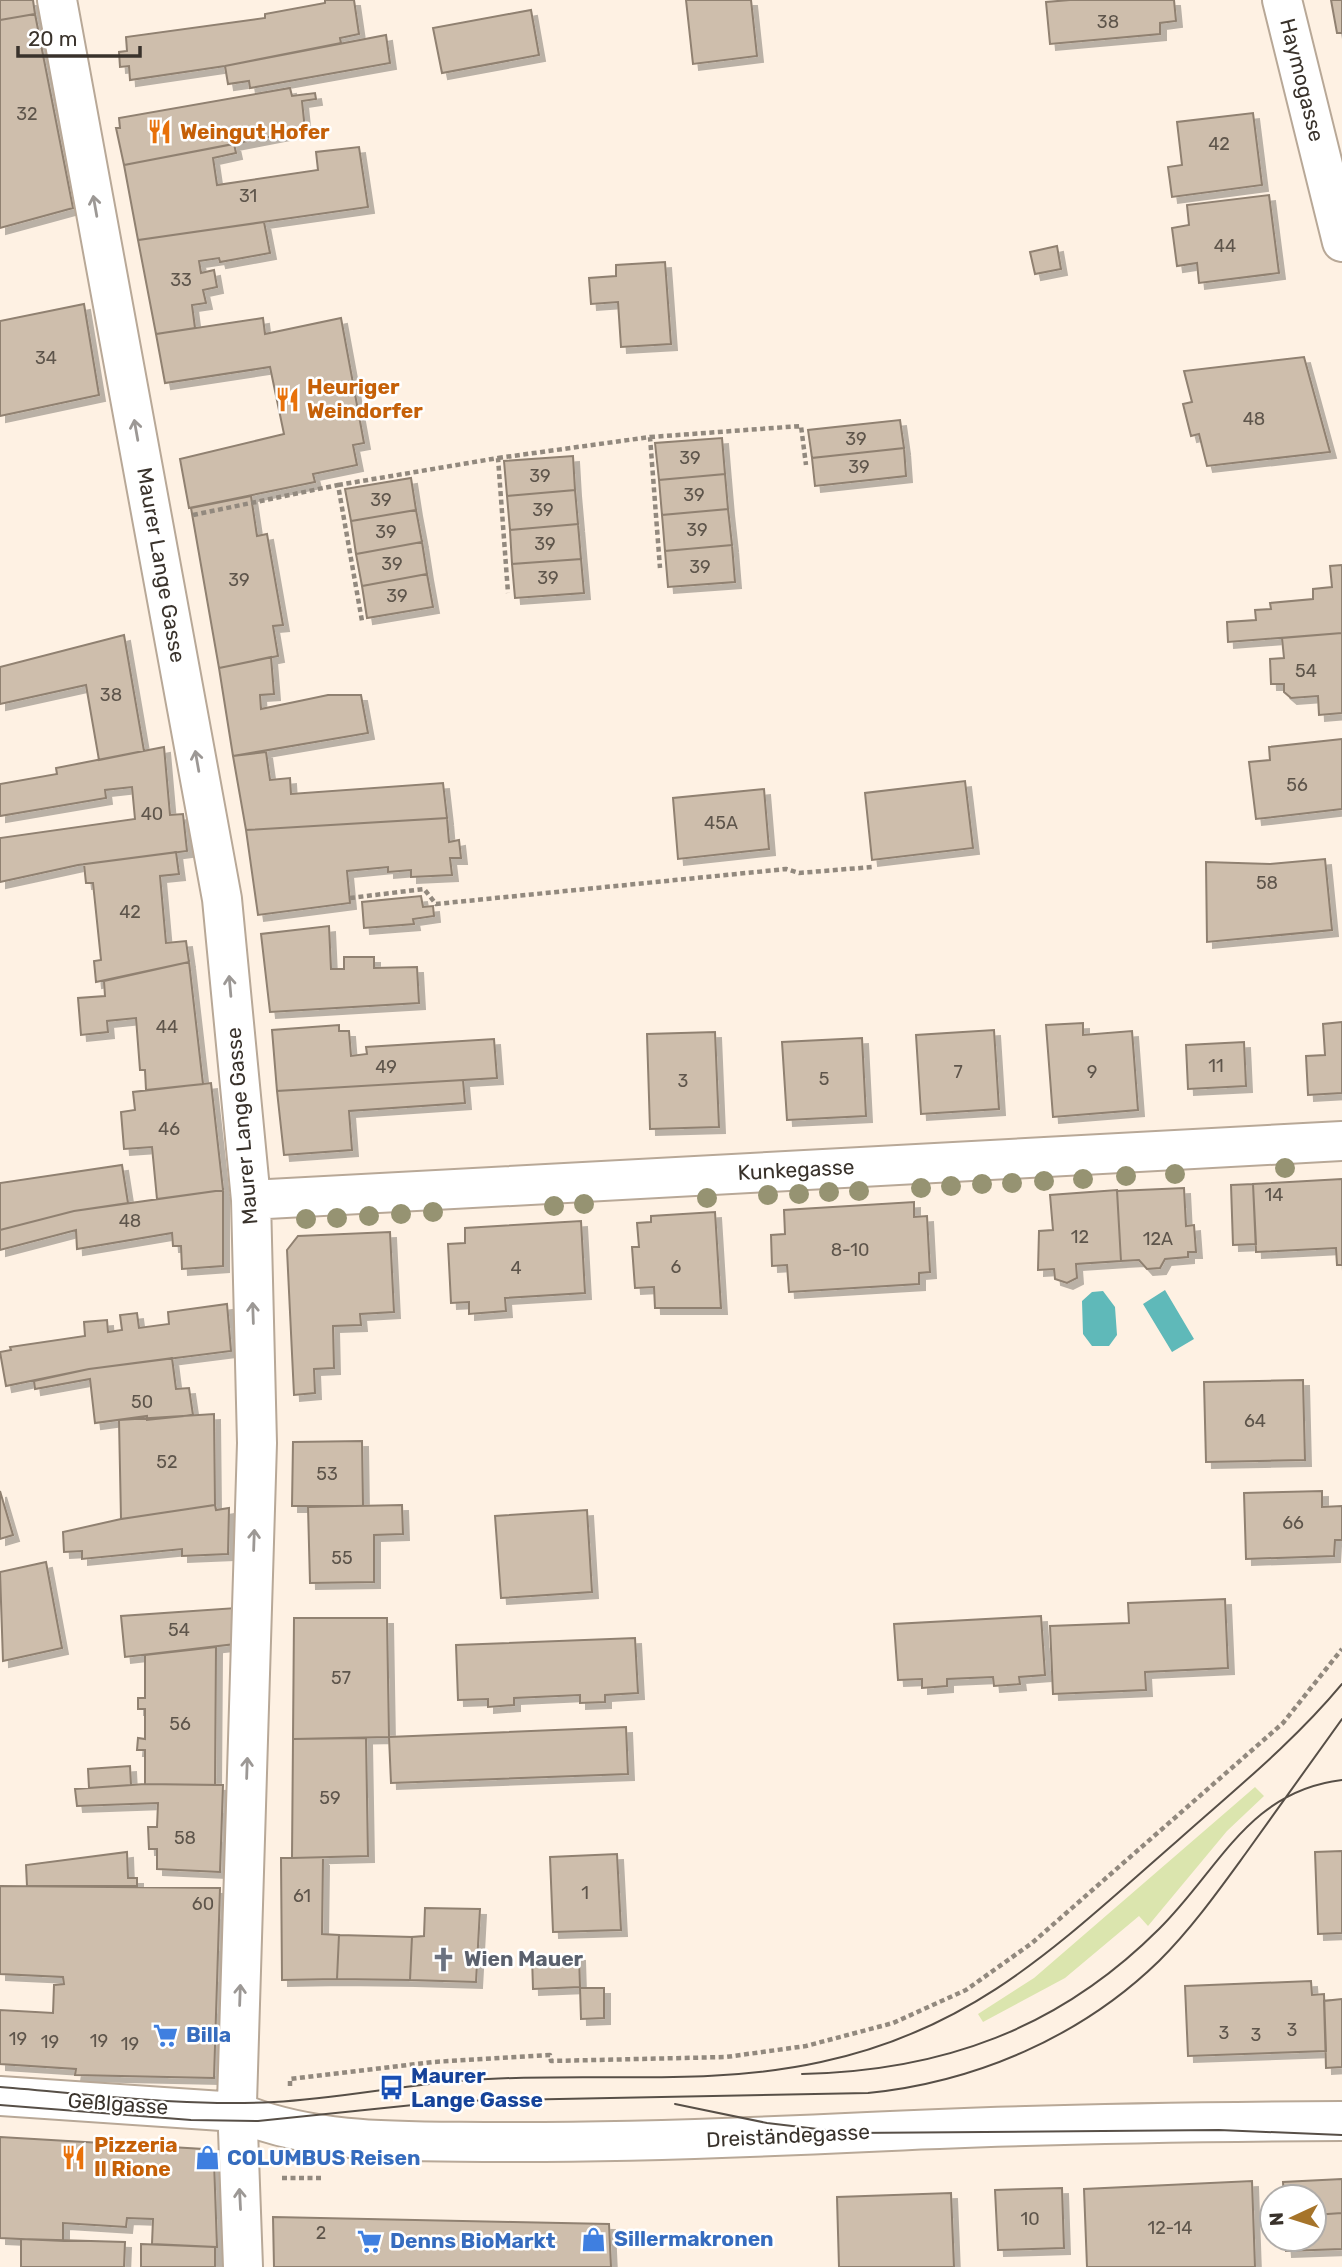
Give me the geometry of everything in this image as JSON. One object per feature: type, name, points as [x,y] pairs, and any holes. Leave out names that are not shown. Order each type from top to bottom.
[{"type":"street","name":"Maurer Lange Gasse","points":[[57,0],[222,899],[251,1200],[257,1443],[237,2112],[243,2267]]},
{"type":"street","name":"Haymogasse","points":[[1282,0],[1342,242]]},
{"type":"street","name":"Kunkegasse","points":[[251,1200],[1342,1141]]},
{"type":"street","name":"Geßlgasse","points":[[0,2096],[237,2112]]},
{"type":"street","name":"Dreiständegasse","points":[[237,2112],[258,2121],[301,2131],[366,2140],[412,2142],[638,2143],[940,2129],[1342,2121]]},
{"type":"path","points":[[153,524],[338,485],[498,458],[650,437],[801,426],[806,465]]},
{"type":"path","points":[[650,437],[660,568]]},
{"type":"path","points":[[498,458],[508,593]]},
{"type":"path","points":[[338,485],[362,621]]},
{"type":"path","points":[[350,898],[424,889],[436,904],[786,869],[799,873],[872,867]]},
{"type":"path","points":[[291,2086],[290,2079],[486,2058],[550,2055],[551,2061],[726,2057],[806,2046],[893,2023],[966,1990],[1032,1943],[1283,1723],[1342,1649]]},
{"type":"green space","points":[[1255,1787],[1264,1796],[1227,1831],[1148,1926],[1139,1916],[1065,1978],[983,2022],[978,2014],[1034,1978]]},
{"type":"water","points":[[1165,1290],[1194,1339],[1172,1352],[1143,1304]]},
{"type":"water","points":[[1103,1291],[1115,1307],[1117,1335],[1109,1346],[1092,1346],[1083,1334],[1082,1301],[1092,1292]]},
{"type":"building","points":[[0,0],[33,0],[35,14],[0,20]]},
{"type":"building","points":[[325,0],[354,0],[359,34],[340,38],[341,43],[225,66],[130,80],[129,66],[120,67],[119,52],[127,51],[126,37],[265,18],[265,14],[325,3]]},
{"type":"building","points":[[686,0],[751,0],[757,56],[693,64]]},
{"type":"building","points":[[1174,0],[1176,21],[1160,23],[1160,34],[1050,44],[1046,2]]},
{"type":"building","points":[[1331,0],[1342,0],[1342,33],[1337,33]]},
{"type":"building","points":[[531,10],[539,55],[442,73],[433,28]]},
{"type":"building","points":[[35,14],[73,208],[0,228],[0,20]]},
{"type":"building","points":[[386,35],[390,63],[250,88],[249,81],[228,84],[225,66]]},
{"type":"building","points":[[290,88],[292,96],[315,93],[316,99],[302,101],[305,130],[124,165],[116,128],[120,128],[119,118]]},
{"type":"building","points":[[1253,113],[1262,185],[1172,197],[1168,167],[1182,165],[1177,122]]},
{"type":"building","points":[[234,144],[236,153],[213,158],[217,185],[318,170],[316,152],[359,147],[368,207],[138,240],[124,165]]},
{"type":"building","points":[[1269,195],[1279,273],[1199,283],[1197,263],[1177,266],[1172,228],[1189,225],[1187,205]]},
{"type":"building","points":[[264,222],[270,253],[220,262],[219,258],[199,261],[201,273],[214,270],[217,287],[203,290],[206,303],[192,305],[195,328],[156,334],[138,240]]},
{"type":"building","points":[[1057,246],[1061,269],[1035,274],[1030,252]]},
{"type":"building","points":[[665,262],[671,344],[621,347],[618,302],[591,304],[589,278],[616,276],[616,265]]},
{"type":"building","points":[[84,304],[99,395],[0,416],[0,321]]},
{"type":"building","points":[[263,318],[265,334],[341,318],[364,443],[353,445],[357,465],[313,474],[315,482],[189,508],[180,459],[284,434],[270,367],[165,383],[156,334]]},
{"type":"building","points":[[1304,357],[1330,452],[1207,466],[1199,434],[1191,436],[1183,404],[1192,402],[1184,371]]},
{"type":"building","points":[[900,420],[904,448],[812,458],[808,430]]},
{"type":"building","points":[[722,438],[725,474],[659,480],[655,443]]},
{"type":"building","points":[[904,448],[906,476],[815,486],[812,458]]},
{"type":"building","points":[[573,456],[575,490],[507,496],[504,461]]},
{"type":"building","points":[[725,474],[728,509],[662,515],[659,480]]},
{"type":"building","points":[[411,478],[416,510],[351,521],[345,489]]},
{"type":"building","points":[[575,490],[578,524],[510,530],[507,496]]},
{"type":"building","points":[[251,496],[257,536],[267,534],[283,625],[273,626],[278,656],[219,668],[191,508]]},
{"type":"building","points":[[728,509],[732,545],[665,551],[662,515]]},
{"type":"building","points":[[416,510],[422,542],[356,554],[351,521]]},
{"type":"building","points":[[578,524],[581,559],[512,564],[510,530]]},
{"type":"building","points":[[422,542],[427,574],[362,586],[356,554]]},
{"type":"building","points":[[732,545],[735,582],[668,587],[665,551]]},
{"type":"building","points":[[581,559],[584,593],[515,598],[512,564]]},
{"type":"building","points":[[1342,565],[1342,633],[1228,642],[1227,622],[1256,620],[1255,610],[1271,609],[1270,603],[1313,599],[1313,589],[1332,587],[1330,566]]},
{"type":"building","points":[[427,574],[433,607],[367,618],[362,586]]},
{"type":"building","points":[[1342,633],[1342,713],[1319,715],[1318,696],[1291,698],[1284,692],[1284,684],[1271,684],[1270,659],[1284,658],[1282,638]]},
{"type":"building","points":[[124,635],[144,751],[99,760],[86,685],[0,704],[0,667]]},
{"type":"building","points":[[271,657],[274,694],[260,695],[261,709],[328,695],[361,695],[368,733],[233,756],[219,668]]},
{"type":"building","points":[[1342,739],[1342,809],[1256,819],[1249,762],[1270,760],[1269,747]]},
{"type":"building","points":[[164,747],[170,815],[183,814],[187,851],[78,865],[0,882],[0,838],[135,819],[132,787],[105,790],[106,798],[0,816],[0,784],[57,774],[56,768]]},
{"type":"building","points":[[266,752],[270,780],[290,778],[291,794],[443,783],[447,818],[246,830],[233,756]]},
{"type":"building","points":[[965,781],[973,848],[872,860],[865,793]]},
{"type":"building","points":[[764,789],[769,849],[678,859],[673,798]]},
{"type":"building","points":[[447,818],[449,842],[459,840],[461,858],[450,858],[452,875],[411,877],[411,870],[388,872],[388,867],[347,871],[350,903],[258,915],[246,830]]},
{"type":"building","points":[[176,852],[179,874],[160,876],[166,943],[186,941],[189,962],[96,982],[94,961],[101,960],[93,883],[86,883],[84,864]]},
{"type":"building","points":[[1325,859],[1332,930],[1207,942],[1206,862],[1270,864]]},
{"type":"building","points":[[421,896],[423,907],[433,906],[434,916],[413,919],[414,924],[364,928],[362,902]]},
{"type":"building","points":[[329,926],[331,969],[344,969],[344,957],[374,957],[374,968],[417,967],[419,1003],[270,1012],[261,934]]},
{"type":"building","points":[[189,962],[203,1084],[146,1090],[145,1070],[140,1070],[136,1018],[107,1021],[108,1032],[81,1035],[78,998],[105,996],[104,981]]},
{"type":"building","points":[[1342,1022],[1342,1093],[1308,1095],[1306,1056],[1325,1055],[1323,1024]]},
{"type":"building","points":[[1083,1023],[1083,1035],[1132,1031],[1138,1110],[1053,1117],[1046,1025]]},
{"type":"building","points":[[339,1025],[339,1031],[349,1031],[351,1056],[367,1054],[366,1047],[494,1039],[497,1078],[277,1091],[272,1030]]},
{"type":"building","points":[[994,1030],[999,1109],[921,1114],[916,1035]]},
{"type":"building","points":[[715,1032],[719,1127],[650,1129],[647,1034]]},
{"type":"building","points":[[862,1038],[866,1116],[787,1120],[782,1042]]},
{"type":"building","points":[[1244,1042],[1246,1086],[1188,1089],[1186,1045]]},
{"type":"building","points":[[463,1080],[465,1103],[349,1111],[352,1150],[284,1155],[277,1091]]},
{"type":"building","points":[[211,1083],[223,1190],[157,1199],[152,1147],[124,1149],[121,1112],[135,1110],[133,1092]]},
{"type":"building","points":[[122,1165],[128,1203],[74,1211],[0,1230],[0,1183]]},
{"type":"building","points":[[1342,1179],[1342,1265],[1337,1265],[1336,1248],[1256,1252],[1253,1184]]},
{"type":"building","points":[[1253,1184],[1256,1244],[1233,1245],[1231,1185]]},
{"type":"building","points":[[1184,1188],[1186,1226],[1194,1225],[1196,1252],[1188,1252],[1188,1257],[1165,1259],[1160,1268],[1147,1269],[1139,1260],[1121,1261],[1117,1191]]},
{"type":"building","points":[[223,1190],[223,1266],[182,1269],[181,1246],[173,1246],[172,1233],[77,1249],[76,1230],[0,1250],[0,1230],[74,1211]]},
{"type":"building","points":[[1117,1190],[1121,1261],[1076,1264],[1077,1278],[1067,1283],[1055,1279],[1054,1269],[1038,1270],[1039,1231],[1053,1230],[1050,1195]]},
{"type":"building","points":[[914,1202],[914,1217],[927,1216],[930,1272],[919,1273],[919,1284],[789,1292],[787,1265],[772,1266],[771,1235],[785,1234],[784,1210]]},
{"type":"building","points":[[715,1212],[721,1308],[655,1308],[654,1287],[635,1288],[632,1247],[639,1247],[637,1223],[651,1222],[651,1216]]},
{"type":"building","points":[[581,1221],[585,1293],[505,1298],[506,1311],[469,1314],[469,1302],[451,1303],[448,1244],[465,1243],[465,1228]]},
{"type":"building","points":[[390,1232],[394,1312],[360,1314],[361,1325],[333,1326],[334,1368],[314,1369],[315,1393],[294,1395],[287,1250],[298,1236]]},
{"type":"building","points":[[227,1304],[231,1351],[89,1369],[6,1386],[0,1352],[11,1350],[10,1347],[85,1336],[84,1322],[107,1320],[108,1332],[122,1330],[120,1315],[137,1313],[139,1328],[169,1324],[168,1312]]},
{"type":"building","points":[[172,1358],[176,1389],[189,1388],[193,1415],[147,1420],[147,1416],[95,1423],[90,1379],[35,1389],[34,1381],[89,1369]]},
{"type":"building","points":[[1303,1380],[1305,1460],[1206,1462],[1204,1382]]},
{"type":"building","points":[[214,1414],[215,1505],[121,1519],[119,1420]]},
{"type":"building","points":[[362,1441],[363,1506],[292,1506],[293,1442]]},
{"type":"building","points":[[0,1491],[13,1535],[0,1539]]},
{"type":"building","points":[[1322,1491],[1322,1507],[1342,1506],[1342,1540],[1335,1540],[1334,1556],[1246,1559],[1244,1493]]},
{"type":"building","points":[[215,1505],[216,1510],[229,1508],[228,1554],[182,1556],[182,1549],[82,1559],[82,1551],[64,1552],[63,1532],[121,1519]]},
{"type":"building","points":[[402,1505],[403,1534],[374,1535],[374,1582],[310,1583],[308,1507]]},
{"type":"building","points":[[587,1510],[592,1592],[501,1598],[495,1516]]},
{"type":"building","points":[[46,1562],[62,1648],[3,1661],[0,1572]]},
{"type":"building","points":[[1225,1599],[1228,1668],[1145,1672],[1146,1690],[1053,1694],[1050,1626],[1129,1623],[1128,1603]]},
{"type":"building","points":[[236,1608],[235,1644],[125,1657],[121,1616]]},
{"type":"building","points":[[1041,1616],[1045,1675],[1019,1677],[1020,1684],[994,1686],[993,1677],[947,1679],[947,1686],[922,1688],[922,1679],[898,1680],[894,1624]]},
{"type":"building","points":[[294,1618],[387,1618],[389,1737],[293,1739]]},
{"type":"building","points":[[635,1638],[638,1693],[605,1695],[605,1702],[580,1703],[580,1695],[514,1698],[514,1705],[488,1707],[488,1699],[458,1700],[456,1645]]},
{"type":"building","points":[[216,1647],[215,1785],[145,1784],[145,1750],[137,1750],[138,1738],[145,1739],[145,1709],[138,1709],[138,1698],[145,1698],[145,1655]]},
{"type":"building","points":[[626,1727],[628,1774],[391,1783],[389,1737]]},
{"type":"building","points":[[366,1738],[368,1856],[292,1858],[293,1739]]},
{"type":"building","points":[[130,1766],[131,1785],[89,1788],[88,1769]]},
{"type":"building","points":[[145,1784],[223,1785],[220,1872],[157,1869],[157,1849],[149,1849],[148,1827],[157,1827],[158,1803],[77,1806],[75,1789]]},
{"type":"building","points":[[1342,1851],[1342,1933],[1318,1934],[1315,1852]]},
{"type":"building","points":[[127,1852],[128,1878],[137,1878],[137,1886],[27,1886],[26,1865]]},
{"type":"building","points":[[617,1854],[621,1930],[553,1932],[550,1857]]},
{"type":"building","points":[[281,1858],[323,1858],[322,1934],[339,1935],[337,1979],[282,1980]]},
{"type":"building","points":[[0,1886],[220,1888],[214,2078],[75,2075],[76,2069],[0,2064],[0,2010],[53,2013],[54,1985],[64,1984],[63,1977],[0,1974]]},
{"type":"building","name":"Wien Mauer","points":[[425,1908],[480,1909],[476,1982],[410,1980],[412,1937],[424,1936]]},
{"type":"building","points":[[339,1935],[412,1937],[410,1980],[337,1979]]},
{"type":"building","points":[[579,1955],[580,1987],[533,1989],[532,1956]]},
{"type":"building","points":[[1311,1981],[1312,1995],[1324,1994],[1326,2051],[1188,2056],[1185,1986]]},
{"type":"building","points":[[580,1988],[604,1988],[604,2018],[581,2019]]},
{"type":"building","points":[[1342,1999],[1342,2067],[1326,2068],[1324,2001]]},
{"type":"building","points":[[0,2137],[204,2149],[214,2161],[217,2247],[152,2244],[153,2219],[127,2218],[126,2227],[63,2223],[63,2241],[0,2238]]},
{"type":"building","points":[[1342,2179],[1342,2213],[1328,2214],[1328,2183],[1283,2182]]},
{"type":"building","points":[[1252,2181],[1255,2267],[1087,2267],[1084,2189]]},
{"type":"building","points":[[1062,2188],[1064,2248],[998,2250],[995,2190]]},
{"type":"building","points":[[951,2193],[954,2267],[839,2267],[837,2197]]},
{"type":"building","points":[[1342,2213],[1342,2249],[1328,2250],[1328,2214]]},
{"type":"building","points":[[273,2217],[609,2224],[611,2267],[274,2267]]},
{"type":"building","points":[[21,2239],[125,2242],[124,2267],[21,2267]]},
{"type":"building","points":[[141,2244],[215,2247],[215,2267],[141,2267]]},
{"type":"tram line","points":[[0,2087],[206,2103],[274,2102],[488,2079],[739,2074],[821,2062],[876,2047],[926,2028],[971,2004],[1054,1947],[1262,1766],[1342,1684]]},
{"type":"tram line","points":[[0,2105],[191,2120],[258,2121],[452,2101],[868,2093],[948,2078],[1025,2051],[1061,2033],[1129,1988],[1159,1961],[1215,1895],[1342,1719]]},
{"type":"tram line","points":[[802,2074],[903,2064],[950,2053],[996,2038],[1039,2018],[1081,1993],[1121,1964],[1159,1929],[1238,1836],[1259,1816],[1282,1800],[1310,1787],[1342,1780]]},
{"type":"tram line","points":[[675,2104],[767,2123],[851,2133],[1219,2130],[1342,2135]]},
{"type":"place","name":"Weingut Hofer","points":[[160,132]]},
{"type":"place","name":"Heuriger Weindorfer","points":[[287,399]]},
{"type":"place","name":"Wien Mauer","points":[[444,1959]]},
{"type":"place","name":"Billa","points":[[166,2035]]},
{"type":"place","name":"Maurer Lange Gasse","points":[[391,2088]]},
{"type":"place","name":"Pizzeria Il Rione","points":[[74,2157]]},
{"type":"place","name":"COLUMBUS Reisen","points":[[207,2158]]},
{"type":"place","name":"Sillermakronen","points":[[594,2239]]},
{"type":"place","name":"Denns BioMarkt","points":[[370,2241]]}]
